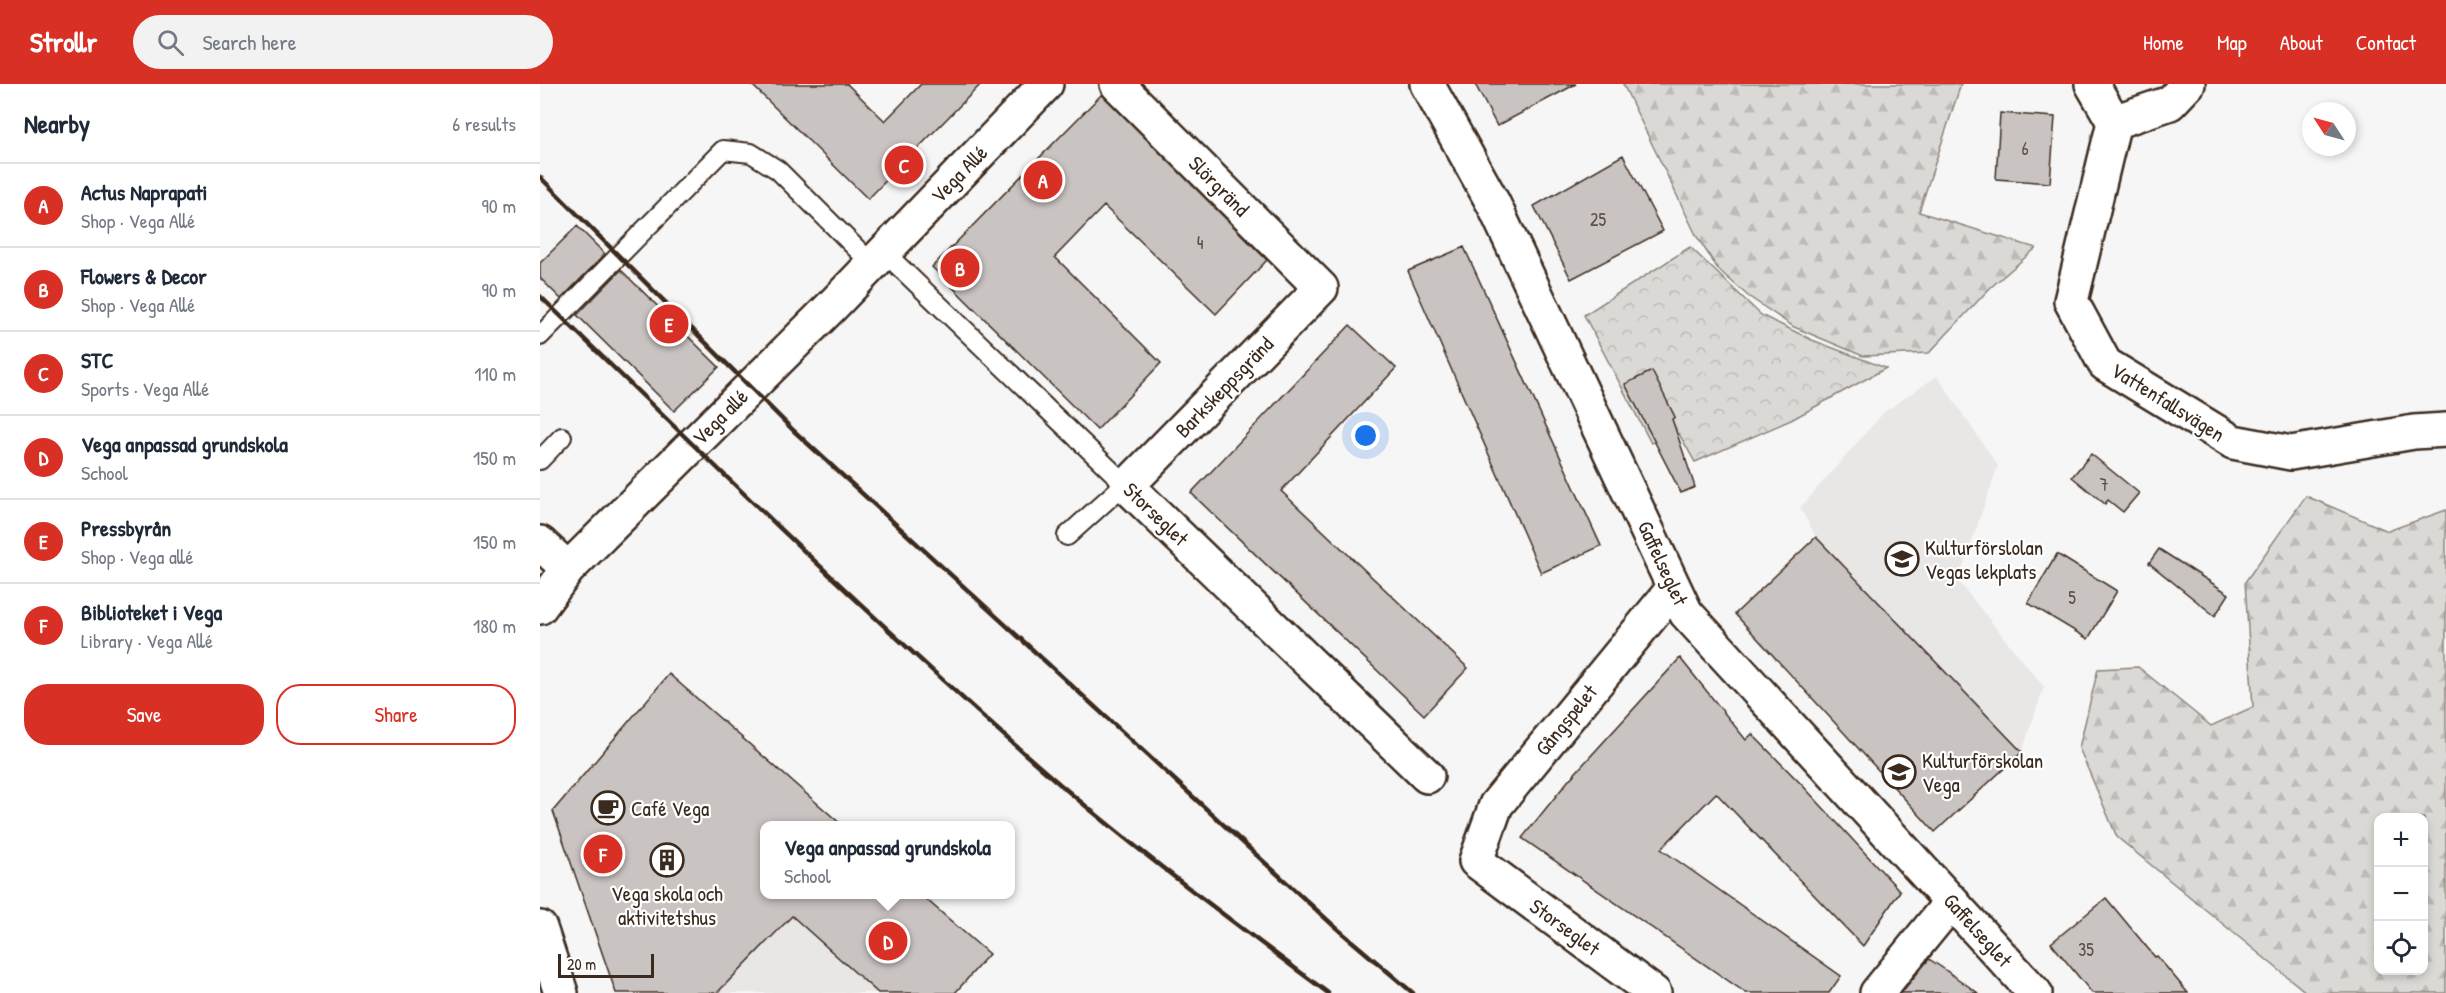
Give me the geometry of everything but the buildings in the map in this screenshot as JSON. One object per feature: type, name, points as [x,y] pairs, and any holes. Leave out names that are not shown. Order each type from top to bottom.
[{"type":"street","name":"Vega Allé","points":[[878,258],[1046,84]]},
{"type":"street","name":"Slörgränd","points":[[1117,84],[1321,288]]},
{"type":"street","name":"Gaffelseglet","points":[[1427,84],[1493,203],[1686,613],[2035,993]]},
{"type":"street","points":[[2092,84],[2114,122],[2170,103],[2188,84]]},
{"type":"street","name":"Vattenfallsvägen","points":[[2114,122],[2071,302],[2105,364],[2233,442],[2291,453],[2414,432],[2446,430]]},
{"type":"street","name":"Vega allé","points":[[568,569],[878,258]]},
{"type":"street","name":"Barkskeppsgränd","points":[[1127,486],[1321,288]]},
{"type":"street","name":"Storseglet","points":[[1127,486],[1427,776]]},
{"type":"street","points":[[540,543],[568,569],[540,607]]},
{"type":"street","name":"Gångspelet","points":[[1476,861],[1496,806],[1674,588]]},
{"type":"street","name":"Storseglet","points":[[1476,861],[1654,993]]},
{"type":"street","points":[[1877,993],[1952,901]]},
{"type":"street","points":[[540,928],[561,993]]},
{"type":"lane","name":"Storseglet","points":[[540,336],[723,150],[751,153],[778,170],[878,258],[1127,486]]},
{"type":"lane","points":[[540,460],[562,437]]},
{"type":"lane","points":[[1067,536],[1118,490],[1127,486]]},
{"type":"shaded area","name":"Kulturförslolan Vegas lekplats","points":[[1937,376],[1998,466],[1958,581],[2044,687],[2022,752],[1816,537],[1800,508],[1884,412]]},
{"type":"shaded area","points":[[792,916],[878,993],[717,993]]},
{"type":"green space","points":[[1623,84],[1961,84],[1919,212],[2036,248],[1990,288],[1929,353],[1863,356],[1794,327],[1748,296],[1718,269],[1697,237]]},
{"type":"green space","points":[[1690,247],[1761,315],[1812,340],[1886,368],[1791,420],[1695,462],[1679,434],[1651,443],[1584,315]]},
{"type":"green space","points":[[2306,496],[2388,531],[2446,510],[2446,993],[2307,993],[2117,837],[2079,748],[2098,669],[2138,667],[2211,726],[2253,707],[2245,582]]},
{"type":"railway","points":[[540,177],[794,431],[1334,926],[1413,993]]},
{"type":"railway","points":[[540,296],[840,585],[1061,786],[1212,906],[1328,993]]},
{"type":"place","name":"STC","points":[[904,165]]},
{"type":"place","name":"Actus Naprapati","points":[[1043,180]]},
{"type":"place","name":"Flowers & Decor","points":[[960,268]]},
{"type":"place","name":"Pressbyrån","points":[[669,324]]},
{"type":"place","name":"Kulturförslolan Vegas lekplats","points":[[1902,559]]},
{"type":"place","name":"Kulturförskolan Vega","points":[[1899,772]]},
{"type":"place","name":"Café Vega","points":[[608,808]]},
{"type":"place","name":"Biblioteket i Vega","points":[[603,854]]},
{"type":"place","name":"Vega skola och aktivitetshus","points":[[667,860]]},
{"type":"place","name":"Vega anpassad grundskola","points":[[888,941]]}]
